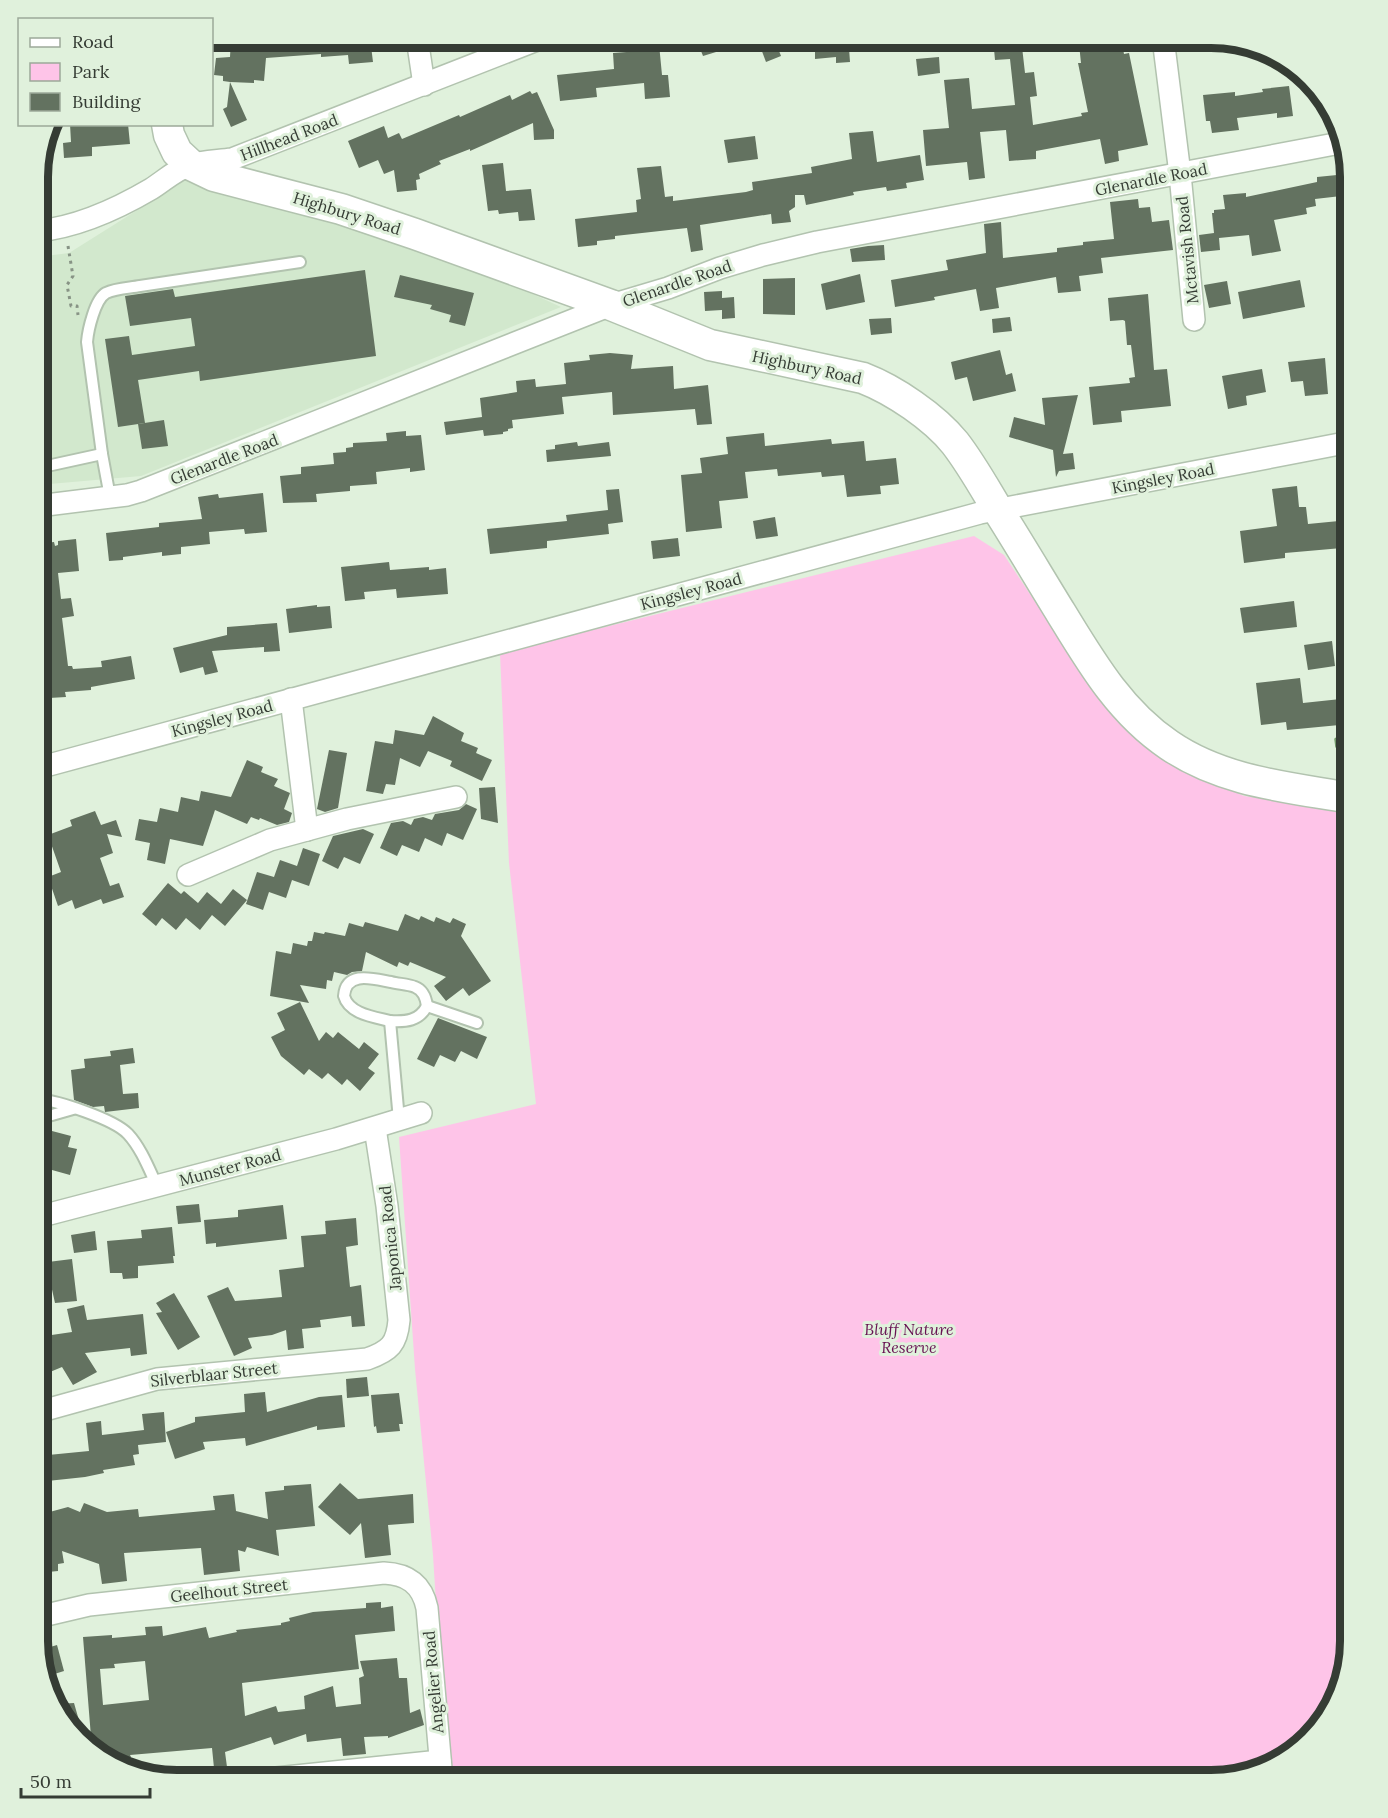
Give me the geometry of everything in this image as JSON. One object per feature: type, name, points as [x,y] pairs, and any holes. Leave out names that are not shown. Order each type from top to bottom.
[{"type":"street","points":[[418,48],[424,85]]},
{"type":"street","name":"Hillhead Road","points":[[48,229],[105,213],[152,189],[174,172],[191,165],[232,159],[517,48]]},
{"type":"street","name":"Mctavish Road","points":[[1164,48],[1180,174],[1194,320]]},
{"type":"street","name":"Highbury Road","points":[[167,126],[177,152],[191,165],[214,176],[306,199],[404,230],[611,305],[710,345],[863,378],[878,384],[918,410],[953,441],[968,460],[1097,671],[1126,709],[1169,745],[1187,756],[1232,776],[1340,796]]},
{"type":"street","name":"Glenardle Road","points":[[48,505],[141,491],[611,305],[763,255],[817,242],[1335,144]]},
{"type":"street","name":"Kingsley Road","points":[[48,765],[998,510],[1340,444]]},
{"type":"street","points":[[291,699],[307,830]]},
{"type":"street","points":[[188,875],[270,840],[347,819],[456,797]]},
{"type":"street","name":"Munster Road","points":[[48,1214],[375,1128],[421,1113]]},
{"type":"street","name":"Japonica Road","points":[[375,1128],[387,1206],[399,1320],[398,1332],[391,1346]]},
{"type":"street","name":"Silverblaar Street","points":[[48,1409],[157,1379],[367,1359],[382,1354],[391,1346]]},
{"type":"street","name":"Geelhout Street","points":[[48,1615],[89,1605],[384,1573],[398,1574],[418,1586]]},
{"type":"street","name":"Angelier Road","points":[[418,1586],[425,1598],[427,1608],[441,1770]]},
{"type":"lane","points":[[110,497],[102,454],[87,335],[99,300],[106,293],[300,262]]},
{"type":"lane","points":[[48,466],[102,454]]},
{"type":"lane","points":[[365,977],[415,987],[424,994],[428,1006],[414,1019],[406,1022],[390,1021],[365,1014],[349,1005],[344,996],[351,980],[365,977]]},
{"type":"lane","points":[[428,1006],[477,1023]]},
{"type":"lane","points":[[390,1021],[399,1120]]},
{"type":"lane","points":[[48,1102],[74,1108],[117,1125],[127,1132],[137,1144],[157,1186]]},
{"type":"lane","points":[[48,1116],[74,1108]]},
{"type":"path","points":[[64,225],[73,276],[68,285],[71,306],[77,306],[80,333],[87,335]]},
{"type":"shaded area","points":[[190,177],[478,269],[561,307],[141,476],[48,484],[48,256],[69,253]]},
{"type":"shaded area","points":[[1340,735],[1340,748],[1336,747],[1335,739]]},
{"type":"green space","name":"Bluff Nature Reserve","points":[[974,536],[1004,555],[1093,689],[1201,778],[1244,796],[1340,810],[1339,1658],[1327,1698],[1318,1713],[1296,1738],[1283,1748],[1252,1763],[1219,1770],[446,1770],[433,1555],[415,1369],[399,1137],[536,1104],[509,863],[500,653]]},
{"type":"building","points":[[230,48],[371,48],[373,62],[349,64],[348,55],[321,57],[321,54],[266,58],[264,81],[254,80],[254,83],[223,81],[223,76],[214,75],[216,58],[230,57]]},
{"type":"building","points":[[640,48],[659,48],[662,75],[668,75],[670,97],[645,99],[644,83],[596,88],[597,97],[560,101],[557,75],[614,69],[613,53],[640,51]]},
{"type":"building","points":[[700,48],[729,48],[703,56]]},
{"type":"building","points":[[761,48],[778,48],[781,56],[766,62]]},
{"type":"building","points":[[806,48],[849,48],[850,62],[836,63],[836,57],[815,59],[815,51],[806,51]]},
{"type":"building","points":[[994,48],[1022,48],[1025,73],[1034,72],[1037,96],[1030,97],[1033,125],[1082,116],[1081,113],[1088,112],[1078,63],[1081,63],[1079,48],[1123,48],[1124,54],[1129,53],[1148,145],[1118,151],[1119,161],[1105,164],[1100,139],[1036,151],[1036,159],[1009,161],[1006,130],[980,132],[985,178],[969,180],[967,162],[926,166],[923,130],[949,128],[944,80],[969,78],[972,109],[1015,105],[1010,59],[995,60]]},
{"type":"building","points":[[939,57],[940,73],[918,76],[916,59]]},
{"type":"building","points":[[230,82],[247,120],[231,127],[223,109],[227,107]]},
{"type":"building","points":[[1289,86],[1293,116],[1277,118],[1277,113],[1237,118],[1239,130],[1212,133],[1210,121],[1206,121],[1203,95],[1235,92],[1235,96],[1263,92],[1262,89]]},
{"type":"building","points":[[530,91],[532,94],[537,92],[554,130],[554,139],[534,140],[533,123],[470,151],[470,149],[439,161],[441,164],[419,174],[420,179],[416,180],[417,190],[397,192],[394,170],[384,174],[378,160],[359,168],[348,141],[384,126],[388,138],[399,133],[402,139],[510,95],[512,100]]},
{"type":"building","points":[[70,126],[128,126],[130,144],[92,147],[92,156],[64,158],[63,143],[71,142]]},
{"type":"building","points":[[873,131],[877,162],[920,155],[924,180],[906,183],[907,188],[887,191],[886,187],[853,192],[854,195],[806,205],[804,195],[795,195],[795,207],[789,211],[791,222],[772,224],[771,214],[700,225],[703,250],[691,252],[687,228],[615,236],[615,239],[597,241],[597,245],[578,247],[575,219],[637,212],[636,200],[641,199],[637,168],[661,166],[665,197],[673,196],[673,201],[746,192],[753,190],[752,182],[812,173],[811,167],[852,159],[849,133]]},
{"type":"building","points":[[755,136],[758,159],[728,163],[724,140]]},
{"type":"building","points":[[1339,156],[1340,196],[1315,199],[1316,206],[1306,208],[1307,214],[1274,220],[1281,251],[1252,256],[1249,235],[1219,238],[1220,250],[1201,252],[1199,235],[1214,233],[1212,213],[1214,210],[1225,209],[1223,195],[1246,193],[1246,197],[1317,182],[1317,177],[1337,175],[1335,157]]},
{"type":"building","points":[[503,163],[506,191],[531,189],[535,220],[519,221],[518,212],[499,214],[498,210],[488,211],[482,165]]},
{"type":"building","points":[[1138,199],[1139,208],[1150,207],[1152,222],[1169,220],[1173,250],[1101,258],[1103,273],[1079,276],[1081,291],[1058,293],[1056,277],[996,288],[999,308],[980,311],[976,289],[934,297],[935,300],[895,307],[891,280],[948,270],[946,260],[986,253],[984,224],[1001,222],[1003,258],[1057,252],[1057,248],[1083,245],[1083,242],[1114,239],[1110,202]]},
{"type":"building","points":[[884,245],[885,260],[852,262],[850,249]]},
{"type":"building","points":[[365,270],[376,356],[200,381],[199,371],[138,380],[145,423],[118,427],[105,339],[129,336],[132,355],[195,346],[191,318],[130,326],[125,296],[173,289],[175,297]]},
{"type":"building","points":[[860,274],[865,302],[826,310],[821,284]]},
{"type":"building","points":[[400,275],[474,293],[465,326],[449,322],[451,315],[430,309],[432,305],[394,297]]},
{"type":"building","points":[[795,278],[795,315],[763,314],[763,279]]},
{"type":"building","points":[[1300,280],[1305,307],[1243,319],[1238,292]]},
{"type":"building","points":[[1227,281],[1231,304],[1209,308],[1204,285]]},
{"type":"building","points":[[722,291],[722,298],[734,297],[735,318],[722,319],[722,310],[705,311],[704,292]]},
{"type":"building","points":[[1148,294],[1154,370],[1167,369],[1171,406],[1121,411],[1122,422],[1093,425],[1089,387],[1130,383],[1129,378],[1135,377],[1131,345],[1127,345],[1125,321],[1110,321],[1108,298]]},
{"type":"building","points":[[1010,317],[1012,331],[993,333],[992,319]]},
{"type":"building","points":[[891,318],[892,333],[871,335],[869,319]]},
{"type":"building","points":[[1000,350],[1006,375],[1012,373],[1016,391],[973,401],[967,377],[955,380],[951,362]]},
{"type":"building","points":[[610,353],[633,355],[631,369],[673,366],[674,389],[708,385],[712,424],[697,425],[695,409],[613,415],[612,392],[562,397],[564,414],[512,420],[513,428],[503,434],[484,436],[483,430],[446,435],[444,422],[482,417],[480,398],[517,392],[516,381],[535,379],[536,387],[566,384],[564,363],[590,360],[589,355]]},
{"type":"building","points":[[1325,358],[1328,394],[1305,396],[1303,381],[1291,382],[1288,362]]},
{"type":"building","points":[[1262,369],[1266,392],[1246,396],[1247,405],[1228,409],[1222,376]]},
{"type":"building","points":[[1078,395],[1063,454],[1073,453],[1075,469],[1059,471],[1056,477],[1053,450],[1009,437],[1014,417],[1045,425],[1042,398]]},
{"type":"building","points":[[164,420],[168,446],[142,449],[138,424]]},
{"type":"building","points":[[406,431],[406,436],[421,435],[425,470],[410,472],[410,468],[376,472],[377,484],[350,486],[350,491],[316,494],[317,502],[283,503],[280,476],[301,474],[301,467],[334,464],[333,453],[346,452],[346,448],[353,447],[353,443],[387,441],[386,433]]},
{"type":"building","points":[[764,433],[765,446],[831,439],[832,444],[864,441],[866,461],[896,458],[899,484],[880,486],[881,494],[847,497],[844,475],[822,477],[821,472],[778,476],[777,469],[745,472],[748,498],[719,501],[722,528],[686,532],[681,475],[702,473],[700,458],[728,454],[726,437]]},
{"type":"building","points":[[577,442],[578,446],[609,442],[611,456],[547,462],[546,450],[555,449],[555,445]]},
{"type":"building","points":[[1297,486],[1299,507],[1306,507],[1308,524],[1339,521],[1340,548],[1285,553],[1285,558],[1244,563],[1240,531],[1277,526],[1272,489]]},
{"type":"building","points":[[619,489],[623,522],[608,524],[609,534],[547,541],[547,548],[490,554],[487,529],[567,521],[566,515],[608,510],[606,490]]},
{"type":"building","points":[[263,493],[267,532],[245,534],[244,529],[209,532],[210,544],[181,547],[181,554],[162,556],[162,552],[109,561],[106,533],[159,527],[159,523],[202,519],[198,497],[218,494],[219,498]]},
{"type":"building","points":[[775,517],[778,536],[756,539],[753,521]]},
{"type":"building","points":[[678,538],[680,556],[653,559],[651,541]]},
{"type":"building","points":[[76,539],[79,571],[58,573],[61,599],[71,598],[74,616],[62,618],[68,666],[72,666],[73,669],[102,667],[101,661],[131,656],[135,679],[91,687],[91,690],[65,692],[66,697],[49,698],[48,543],[54,542],[55,546],[58,545],[58,541]]},
{"type":"building","points":[[389,562],[390,570],[446,568],[448,594],[397,598],[396,589],[364,592],[365,599],[345,601],[341,567]]},
{"type":"building","points":[[1294,601],[1297,627],[1244,633],[1240,608]]},
{"type":"building","points":[[317,605],[317,607],[330,606],[332,628],[289,633],[286,609]]},
{"type":"building","points":[[277,623],[280,651],[264,652],[264,647],[212,651],[218,672],[205,675],[203,667],[180,673],[173,648],[227,635],[227,627]]},
{"type":"building","points":[[1332,641],[1335,666],[1308,670],[1304,645]]},
{"type":"building","points":[[1300,678],[1303,703],[1340,699],[1340,725],[1287,730],[1286,722],[1261,725],[1256,683]]},
{"type":"building","points":[[433,716],[464,733],[461,741],[478,748],[476,753],[492,760],[482,781],[450,766],[452,761],[428,751],[420,767],[400,758],[395,785],[386,784],[383,794],[366,791],[375,741],[393,744],[395,730],[424,735]]},
{"type":"building","points":[[329,750],[347,753],[338,808],[325,812],[317,809]]},
{"type":"building","points":[[247,760],[263,767],[261,772],[278,779],[274,786],[290,793],[284,809],[292,813],[289,822],[277,825],[251,817],[247,824],[215,810],[203,846],[170,839],[165,864],[147,860],[150,843],[135,840],[139,819],[157,822],[160,808],[178,812],[181,797],[199,801],[201,791],[231,797]]},
{"type":"building","points":[[495,787],[498,823],[481,819],[479,788]]},
{"type":"building","points":[[466,804],[477,809],[463,840],[447,833],[442,846],[425,838],[419,852],[402,845],[397,856],[380,848],[391,823],[403,821],[411,825],[414,819],[423,817],[432,820],[435,814],[459,810]]},
{"type":"building","points":[[95,811],[101,825],[116,820],[122,837],[107,834],[113,853],[100,858],[110,886],[119,883],[124,897],[103,904],[101,899],[75,909],[72,900],[58,906],[48,877],[61,872],[48,835],[72,826],[70,820]]},
{"type":"building","points":[[363,829],[374,834],[360,864],[344,857],[338,869],[322,861],[333,836]]},
{"type":"building","points":[[303,848],[320,854],[309,886],[292,880],[286,898],[269,892],[263,910],[246,904],[257,872],[274,877],[280,860],[297,866]]},
{"type":"building","points":[[168,883],[181,894],[184,891],[198,903],[207,892],[221,904],[233,889],[247,900],[225,926],[212,915],[200,930],[186,918],[176,930],[162,918],[156,926],[142,914]]},
{"type":"building","points":[[405,914],[419,920],[421,916],[434,922],[436,917],[450,923],[453,918],[466,924],[461,936],[491,981],[469,996],[463,988],[446,1001],[434,986],[446,977],[410,962],[408,966],[399,962],[397,967],[366,952],[362,971],[347,975],[334,972],[332,981],[327,980],[326,989],[300,985],[309,1003],[270,996],[276,951],[291,954],[293,943],[307,946],[308,941],[312,941],[314,932],[345,936],[349,923],[363,927],[365,922],[398,931]]},
{"type":"building","points":[[300,1002],[319,1041],[326,1032],[333,1038],[338,1032],[359,1049],[364,1042],[379,1054],[368,1068],[375,1073],[360,1091],[347,1079],[342,1085],[328,1073],[322,1079],[309,1069],[304,1075],[281,1056],[271,1037],[285,1030],[277,1013]]},
{"type":"building","points":[[438,1018],[487,1037],[477,1059],[461,1051],[455,1062],[440,1055],[434,1067],[417,1059]]},
{"type":"building","points":[[133,1048],[135,1063],[120,1065],[123,1094],[138,1093],[139,1108],[105,1112],[104,1106],[93,1107],[74,1100],[71,1070],[85,1068],[84,1059],[111,1056],[110,1051]]},
{"type":"building","points":[[52,1131],[71,1136],[68,1147],[77,1149],[70,1175],[52,1170],[50,1179],[48,1178],[48,1146]]},
{"type":"building","points":[[199,1204],[201,1222],[178,1224],[176,1206]]},
{"type":"building","points":[[283,1205],[287,1239],[216,1247],[216,1243],[206,1244],[204,1220],[238,1217],[238,1210]]},
{"type":"building","points":[[356,1218],[358,1245],[346,1247],[350,1287],[361,1285],[365,1326],[352,1327],[351,1316],[320,1320],[321,1327],[302,1329],[304,1348],[288,1350],[286,1330],[272,1335],[248,1338],[252,1348],[234,1356],[207,1296],[228,1287],[235,1301],[282,1297],[279,1270],[304,1267],[301,1236],[326,1234],[325,1221]]},
{"type":"building","points":[[172,1227],[174,1263],[138,1266],[138,1278],[123,1279],[122,1273],[110,1273],[107,1241],[142,1238],[141,1230]]},
{"type":"building","points":[[95,1231],[97,1250],[74,1253],[71,1235]]},
{"type":"building","points":[[72,1259],[77,1301],[55,1303],[51,1285],[48,1285],[48,1262]]},
{"type":"building","points":[[174,1293],[200,1337],[178,1350],[156,1313],[162,1312],[156,1303]]},
{"type":"building","points":[[84,1305],[87,1320],[143,1314],[147,1354],[131,1356],[130,1348],[85,1353],[97,1372],[73,1385],[62,1367],[48,1373],[48,1336],[72,1332],[67,1309]]},
{"type":"building","points":[[367,1377],[369,1396],[347,1398],[346,1379]]},
{"type":"building","points":[[265,1392],[267,1412],[319,1397],[342,1395],[345,1427],[317,1430],[317,1426],[246,1446],[245,1438],[203,1442],[205,1449],[175,1459],[166,1432],[195,1422],[195,1417],[245,1412],[244,1394]]},
{"type":"building","points":[[399,1393],[403,1424],[399,1424],[400,1431],[377,1433],[376,1426],[374,1427],[371,1395]]},
{"type":"building","points":[[164,1412],[166,1442],[138,1445],[139,1454],[133,1455],[135,1465],[103,1470],[104,1473],[85,1477],[48,1481],[48,1455],[89,1451],[86,1423],[101,1421],[102,1435],[144,1430],[142,1414]]},
{"type":"building","points":[[340,1483],[358,1499],[413,1494],[414,1523],[388,1525],[391,1555],[365,1558],[361,1523],[350,1535],[318,1507]]},
{"type":"building","points":[[311,1484],[315,1526],[276,1530],[279,1556],[247,1547],[245,1552],[238,1550],[240,1571],[204,1575],[201,1548],[124,1553],[127,1581],[102,1584],[99,1564],[62,1551],[64,1563],[58,1564],[58,1571],[48,1572],[48,1512],[68,1507],[80,1512],[84,1503],[107,1512],[138,1509],[139,1517],[215,1510],[213,1496],[234,1494],[236,1511],[268,1519],[265,1492],[284,1490],[284,1486]]},
{"type":"building","points":[[381,1602],[381,1608],[393,1606],[395,1631],[355,1635],[359,1669],[242,1683],[245,1716],[276,1706],[278,1712],[305,1709],[304,1696],[333,1686],[336,1707],[361,1704],[359,1678],[364,1676],[360,1661],[397,1658],[399,1678],[407,1678],[410,1713],[420,1709],[424,1725],[388,1738],[388,1736],[364,1737],[366,1754],[343,1756],[341,1738],[307,1742],[306,1734],[274,1745],[271,1737],[225,1752],[227,1767],[214,1768],[212,1748],[130,1755],[131,1757],[122,1758],[91,1737],[83,1637],[112,1635],[112,1638],[146,1635],[145,1627],[162,1626],[163,1636],[206,1627],[209,1638],[237,1632],[236,1630],[281,1625],[281,1623],[290,1621],[289,1618],[313,1612],[366,1608],[366,1603]],"holes":[[[145,1661],[149,1700],[103,1705],[100,1669],[115,1668],[114,1664]]]},
{"type":"building","points":[[57,1645],[64,1671],[52,1675],[48,1648]]},
{"type":"building","points":[[74,1703],[81,1727],[64,1704]]}]
